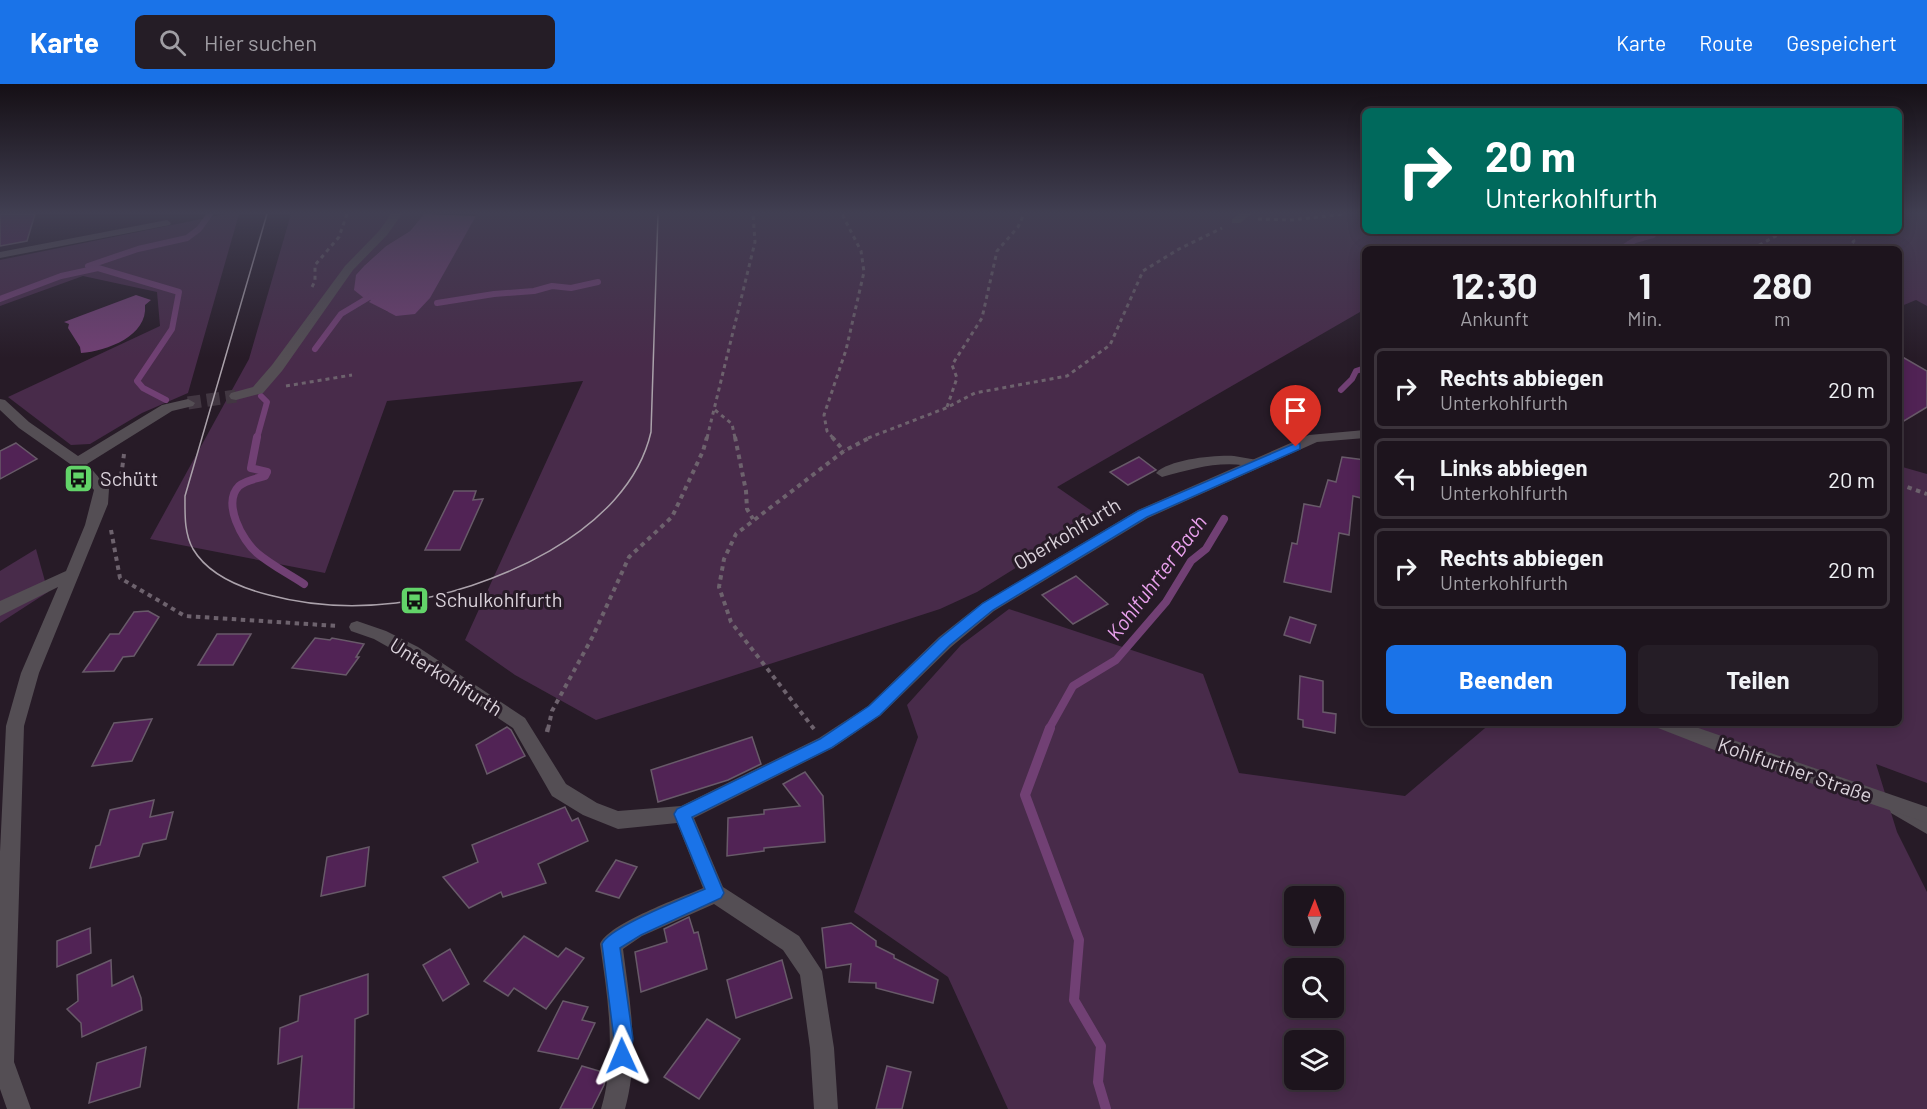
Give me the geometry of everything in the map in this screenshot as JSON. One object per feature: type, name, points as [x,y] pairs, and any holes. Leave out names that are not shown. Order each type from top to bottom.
[{"type":"street","points":[[236,396],[258,390],[277,368],[355,262]]},
{"type":"street","points":[[0,403],[24,425],[78,463],[102,489],[93,525],[30,673],[15,726],[2,1062],[19,1109]]},
{"type":"street","points":[[78,463],[167,408],[188,403]]},
{"type":"street","name":"Oberkohlfurth","points":[[912,672],[988,607],[1133,519],[1209,483],[1259,464],[1314,438],[1362,434]]},
{"type":"street","points":[[0,610],[11,602],[70,575]]},
{"type":"street","name":"Unterkohlfurth","points":[[357,627],[380,635],[412,652],[519,723],[559,790],[590,809],[618,820],[682,814],[826,743],[874,711],[912,672]]},
{"type":"street","name":"Kohlfurther Straße","points":[[1672,726],[1729,748],[1927,814]]},
{"type":"street","points":[[682,814],[715,893],[791,944],[811,971],[822,1048],[826,1109]]},
{"type":"street","points":[[612,1109],[620,1089],[624,1039],[611,944],[634,930],[715,893]]},
{"type":"lane","points":[[1162,473],[1204,461],[1242,459],[1259,464]]},
{"type":"lane","points":[[1888,802],[1927,827]]},
{"type":"path","points":[[312,289],[315,281],[315,266],[318,262]]},
{"type":"path","points":[[552,711],[592,636],[629,557],[672,517],[703,451],[750,262]]},
{"type":"path","points":[[844,451],[827,431],[824,415],[846,350],[864,272],[863,262]]},
{"type":"path","points":[[946,408],[957,378],[952,365],[972,337],[981,318],[994,262]]},
{"type":"path","points":[[826,743],[731,622],[719,587],[724,559],[736,534],[844,451],[872,436],[946,408],[975,393],[1067,376],[1110,345],[1143,271],[1158,262]]},
{"type":"path","points":[[258,390],[352,375]]},
{"type":"path","points":[[715,410],[732,424],[744,481],[747,509],[753,519]]},
{"type":"path","points":[[1902,485],[1927,494]]},
{"type":"path","points":[[110,525],[120,578],[185,616],[357,627]]},
{"type":"shaded area","points":[[0,262],[225,262],[188,393],[142,413],[90,444],[71,445],[8,397],[160,326],[157,292],[83,276],[0,306]]},
{"type":"shaded area","points":[[277,262],[368,262],[365,265],[366,297],[372,300],[370,302],[388,312],[434,288],[449,262],[1362,262],[1362,313],[1057,487],[1099,516],[977,592],[940,609],[596,720],[515,675],[465,640],[583,381],[387,401],[325,573],[150,539],[249,359]]},
{"type":"shaded area","points":[[368,262],[450,262],[430,298],[415,314],[396,316],[369,302],[371,300],[364,298],[354,290],[356,275]]},
{"type":"shaded area","points":[[1902,262],[1927,262],[1927,306],[1916,300],[1902,306]]},
{"type":"shaded area","points":[[136,295],[151,300],[145,305],[144,316],[133,333],[113,345],[81,353],[80,347],[68,328],[69,324],[64,322]]},
{"type":"shaded area","points":[[1902,467],[1927,474],[1927,783],[1876,764],[1897,832],[1927,892],[1927,1109],[1008,1109],[948,977],[854,912],[918,737],[907,705],[961,645],[1009,609],[1203,674],[1239,773],[1405,796],[1487,726],[1902,726]]},
{"type":"shaded area","points":[[36,549],[48,592],[0,623],[0,571]]},
{"type":"building","points":[[1902,357],[1927,371],[1927,407],[1902,422]]},
{"type":"building","points":[[16,443],[37,459],[0,479],[0,451]]},
{"type":"building","points":[[1139,457],[1156,470],[1128,485],[1110,472]]},
{"type":"building","points":[[1342,457],[1362,460],[1362,498],[1353,496],[1349,535],[1339,533],[1331,592],[1284,582],[1292,543],[1297,544],[1304,504],[1320,507],[1328,480],[1336,482]]},
{"type":"building","points":[[454,491],[476,491],[473,500],[483,499],[460,550],[425,550]]},
{"type":"building","points":[[1076,576],[1108,604],[1073,624],[1042,595]]},
{"type":"building","points":[[148,611],[159,617],[134,656],[123,657],[114,671],[83,672],[110,634],[119,634],[134,612]]},
{"type":"building","points":[[1290,617],[1316,625],[1310,643],[1284,635]]},
{"type":"building","points":[[217,634],[251,634],[233,665],[198,665]]},
{"type":"building","points":[[315,638],[330,640],[332,638],[364,644],[356,657],[359,657],[346,675],[292,668]]},
{"type":"building","points":[[1300,676],[1323,681],[1323,712],[1336,714],[1335,733],[1303,727],[1303,720],[1298,719]]},
{"type":"building","points":[[152,719],[132,761],[92,766],[114,723]]},
{"type":"building","points":[[507,727],[511,730],[525,756],[487,774],[476,745]]},
{"type":"building","points":[[752,737],[761,764],[728,780],[658,802],[651,770]]},
{"type":"building","points":[[805,772],[823,796],[825,842],[764,848],[764,851],[727,856],[728,818],[764,814],[764,810],[800,806],[783,784]]},
{"type":"building","points":[[154,800],[150,817],[173,812],[166,839],[143,844],[139,856],[90,868],[96,846],[100,845],[110,810]]},
{"type":"building","points":[[565,807],[572,821],[578,818],[588,841],[538,864],[546,883],[503,897],[501,892],[469,908],[443,877],[478,862],[472,845]]},
{"type":"building","points":[[369,847],[365,886],[321,896],[327,857]]},
{"type":"building","points":[[616,860],[637,867],[619,898],[596,891]]},
{"type":"building","points":[[689,917],[694,933],[698,932],[707,969],[641,992],[635,952],[667,942],[664,929]]},
{"type":"building","points":[[851,923],[876,941],[876,946],[894,955],[894,958],[938,980],[933,1003],[876,988],[876,983],[849,982],[851,964],[826,968],[822,928]]},
{"type":"building","points":[[90,928],[91,953],[57,967],[57,941]]},
{"type":"building","points":[[524,936],[558,957],[566,948],[584,958],[546,1009],[514,988],[508,996],[484,981]]},
{"type":"building","points":[[450,949],[469,984],[443,1001],[423,965]]},
{"type":"building","points":[[111,960],[112,986],[133,976],[141,998],[142,1010],[82,1037],[81,1023],[67,1009],[78,1001],[77,975]]},
{"type":"building","points":[[782,960],[792,998],[736,1018],[727,980]]},
{"type":"building","points":[[368,974],[368,1014],[355,1019],[354,1109],[298,1109],[302,1056],[278,1064],[280,1028],[298,1021],[300,996]]},
{"type":"building","points":[[563,1001],[588,1007],[582,1020],[595,1023],[578,1059],[538,1051]]},
{"type":"building","points":[[707,1019],[740,1039],[699,1099],[664,1077]]},
{"type":"building","points":[[146,1047],[140,1087],[89,1103],[97,1063]]},
{"type":"building","points":[[582,1066],[606,1073],[604,1085],[592,1109],[560,1109]]},
{"type":"building","points":[[887,1066],[911,1072],[902,1109],[876,1109]]},
{"type":"waterway","points":[[88,266],[100,262]]},
{"type":"waterway","points":[[0,299],[61,276],[98,268],[179,292],[172,329],[137,381],[143,388],[166,400]]},
{"type":"waterway","points":[[437,303],[494,294],[534,291],[552,286],[571,288],[598,282]]},
{"type":"waterway","points":[[315,349],[341,314],[376,293]]},
{"type":"waterway","name":"Kohlfuhrter Bach","points":[[1341,390],[1352,379],[1356,371],[1362,369]]},
{"type":"waterway","points":[[257,438],[267,402],[261,396]]},
{"type":"waterway","points":[[257,437],[251,468],[267,472],[265,476],[242,484],[234,493],[233,511],[236,521],[245,539],[257,553],[304,584]]},
{"type":"waterway","name":"Kohlfuhrter Bach","points":[[1049,729],[1073,686],[1116,660],[1166,602],[1191,561],[1206,549],[1224,519]]},
{"type":"waterway","name":"Kohlfuhrter Bach","points":[[1050,728],[1025,795],[1079,940],[1074,1000],[1101,1046],[1098,1082],[1106,1109]]},
{"type":"tunnel","points":[[188,403],[236,396]]},
{"type":"tram line","points":[[253,262],[185,496],[185,516],[190,543],[208,567],[226,580],[285,599],[348,606],[396,603],[433,596],[472,585],[511,570],[550,551],[585,527],[615,500],[637,468],[651,432],[656,262]]},
{"type":"place","name":"Schütt","points":[[79,479]]},
{"type":"place","name":"Schulkohlfurth","points":[[414,600]]},
{"type":"route","points":[[622,1056],[624,1039],[611,944],[634,930],[715,893],[682,814],[826,743],[874,711],[912,672],[988,607],[1143,514],[1209,483],[1237,474],[1296,447]]}]
